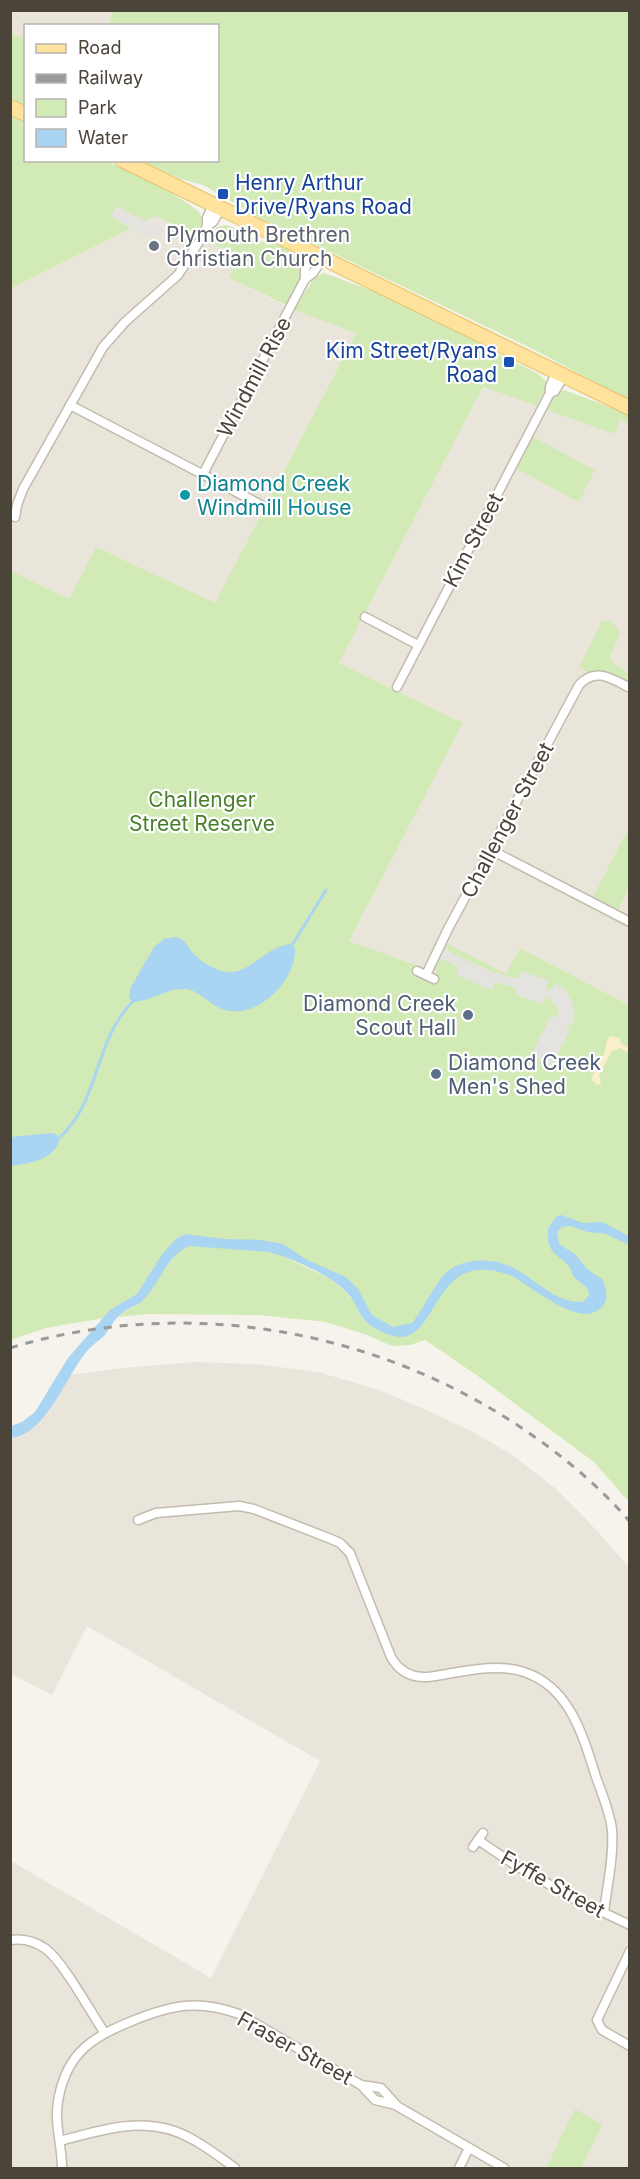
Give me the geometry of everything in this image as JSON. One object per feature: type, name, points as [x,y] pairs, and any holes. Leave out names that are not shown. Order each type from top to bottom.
[{"type":"main road","points":[[10,106],[24,113]]},
{"type":"main road","points":[[126,162],[630,408]]},
{"type":"street","points":[[15,517],[23,489],[103,347],[125,322],[178,275],[195,251],[207,226],[213,222],[217,206]]},
{"type":"street","name":"Windmill Rise","points":[[203,474],[305,279],[313,273],[317,255]]},
{"type":"street","name":"Kim Street","points":[[397,687],[550,393],[555,391],[560,374]]},
{"type":"street","points":[[69,405],[263,506]]},
{"type":"street","points":[[365,617],[418,645]]},
{"type":"street","name":"Challenger Street","points":[[417,970],[430,977],[490,850],[577,689],[586,678],[597,674],[609,677],[630,688]]},
{"type":"street","points":[[490,850],[630,922]]},
{"type":"street","points":[[138,1520],[156,1514],[239,1506],[254,1509],[332,1539],[350,1553],[391,1657],[406,1673],[428,1677],[506,1668],[525,1672],[549,1685],[575,1718],[610,1819],[612,1840],[604,1912]]},
{"type":"street","name":"Fyffe Street","points":[[478,1840],[545,1882],[630,1925]]},
{"type":"street","points":[[10,1940],[20,1939],[34,1942],[51,1954],[104,2032]]},
{"type":"street","points":[[630,1951],[597,2020],[602,2030],[630,2046]]},
{"type":"street","name":"Fraser Street","points":[[62,2169],[57,2107],[62,2083],[74,2059],[104,2032],[168,2008],[183,2005],[228,2010],[251,2020],[361,2085],[381,2088],[397,2106],[504,2169]]},
{"type":"street","points":[[361,2085],[375,2100],[397,2106]]},
{"type":"street","points":[[60,2142],[116,2127],[153,2126],[175,2130],[193,2139],[235,2169]]},
{"type":"street","points":[[459,2169],[469,2148]]},
{"type":"shaded area","points":[[11,11],[114,11],[108,24],[24,24],[24,38],[11,32]]},
{"type":"shaded area","points":[[43,162],[46,162],[239,257],[229,278],[294,310],[356,332],[215,604],[96,547],[69,599],[11,571],[11,206]]},
{"type":"shaded area","points":[[116,206],[164,230],[158,239],[150,234],[147,238],[111,216]]},
{"type":"shaded area","points":[[483,387],[614,433],[622,420],[629,424],[629,1005],[520,948],[507,974],[437,975],[433,984],[413,975],[417,966],[349,941],[463,723],[339,663]]},
{"type":"shaded area","points":[[445,946],[451,953],[493,972],[518,979],[521,971],[548,980],[546,987],[548,990],[552,989],[555,983],[565,989],[574,1006],[574,1020],[572,1025],[565,1025],[570,1030],[552,1066],[531,1055],[551,1016],[557,1018],[556,1004],[546,997],[542,1004],[516,995],[516,988],[495,982],[492,990],[456,975],[458,967],[444,960],[438,961]]},
{"type":"shaded area","points":[[195,1362],[255,1364],[318,1372],[380,1390],[473,1432],[512,1455],[555,1488],[630,1568],[629,2168],[11,2168],[11,1861],[211,1978],[320,1761],[87,1626],[52,1695],[11,1674],[10,1433],[39,1418],[61,1376]]},
{"type":"green space","points":[[114,10],[629,11],[629,400],[531,348],[264,220],[203,185],[181,179],[144,162],[219,162],[219,24],[108,24]]},
{"type":"green space","points":[[10,32],[24,39],[24,107],[11,100]]},
{"type":"green space","points":[[10,112],[24,119],[24,162],[111,163],[171,193],[200,214],[202,220],[196,236],[155,216],[11,288]]},
{"type":"green space","points":[[225,225],[266,243],[278,245],[296,257],[301,271],[296,287],[286,305],[229,278],[239,257],[207,241],[217,227]]},
{"type":"green space","name":"Challenger Street Reserve","points":[[324,273],[384,295],[492,347],[505,358],[537,373],[547,384],[537,406],[483,387],[339,663],[463,723],[349,941],[418,966],[413,975],[433,984],[437,975],[437,963],[446,943],[506,974],[520,948],[629,1005],[629,1502],[594,1462],[425,1340],[410,1345],[392,1346],[326,1322],[259,1315],[148,1314],[118,1317],[121,1313],[136,1306],[153,1288],[161,1273],[180,1250],[189,1246],[201,1246],[281,1255],[330,1279],[343,1289],[356,1304],[362,1318],[395,1337],[368,1320],[345,1283],[281,1249],[183,1239],[140,1297],[110,1317],[46,1328],[11,1340],[11,571],[69,599],[96,547],[215,603],[356,333],[294,310],[314,278]]},
{"type":"green space","points":[[564,390],[629,414],[629,424],[621,420],[614,434],[547,410],[557,393]]},
{"type":"green space","points":[[533,437],[595,470],[579,502],[517,469]]},
{"type":"green space","points":[[602,621],[611,621],[620,632],[610,657],[613,663],[629,673],[629,684],[603,672],[588,672],[579,667]]},
{"type":"green space","points":[[629,828],[629,887],[618,910],[593,897]]},
{"type":"green space","points":[[575,2109],[602,2125],[581,2168],[546,2168]]},
{"type":"sand","points":[[611,1036],[619,1038],[622,1044],[629,1048],[629,1053],[620,1048],[611,1052],[599,1075],[601,1084],[596,1085],[591,1079],[605,1051],[607,1040]]},
{"type":"water","points":[[174,937],[184,941],[202,961],[222,971],[240,970],[274,949],[290,944],[295,949],[294,961],[282,985],[273,995],[250,1009],[225,1010],[195,992],[185,989],[132,1002],[129,996],[131,987],[154,947],[164,939]]},
{"type":"water","points":[[52,1133],[57,1135],[59,1142],[51,1153],[39,1160],[11,1166],[11,1137]]},
{"type":"water","points":[[561,1215],[583,1223],[602,1222],[629,1236],[629,1245],[606,1234],[588,1232],[570,1226],[562,1227],[557,1232],[559,1244],[576,1255],[586,1268],[603,1280],[606,1297],[603,1306],[594,1313],[582,1314],[556,1304],[510,1275],[490,1270],[469,1272],[455,1280],[444,1291],[427,1318],[408,1336],[390,1335],[372,1327],[365,1321],[352,1299],[342,1288],[327,1277],[297,1262],[269,1252],[189,1246],[169,1263],[143,1301],[119,1315],[105,1335],[88,1350],[55,1402],[35,1426],[24,1434],[11,1438],[11,1426],[22,1422],[35,1412],[68,1358],[110,1310],[137,1294],[163,1253],[176,1239],[185,1234],[283,1244],[307,1260],[346,1277],[358,1289],[372,1315],[393,1327],[412,1323],[449,1270],[474,1261],[492,1261],[507,1265],[555,1295],[583,1302],[589,1295],[588,1289],[574,1277],[569,1266],[552,1251],[548,1242],[548,1229],[556,1217]]},
{"type":"waterway","points":[[291,947],[326,890]]},
{"type":"waterway","points":[[58,1139],[83,1107],[111,1034],[120,1016],[134,1000]]},
{"type":"railway","points":[[10,1348],[74,1333],[138,1324],[203,1324],[267,1330],[330,1342],[392,1362],[451,1387],[508,1419],[573,1466],[630,1522]]},
{"type":"place","name":"Henry Arthur Drive/Ryans Road","points":[[223,194]]},
{"type":"place","name":"Plymouth Brethren Christian Church","points":[[154,246]]},
{"type":"place","name":"Kim Street/Ryans Road","points":[[509,362]]},
{"type":"place","name":"Diamond Creek Windmill House","points":[[185,495]]},
{"type":"place","name":"Diamond Creek Scout Hall","points":[[468,1015]]},
{"type":"place","name":"Diamond Creek Men's Shed","points":[[436,1074]]}]
